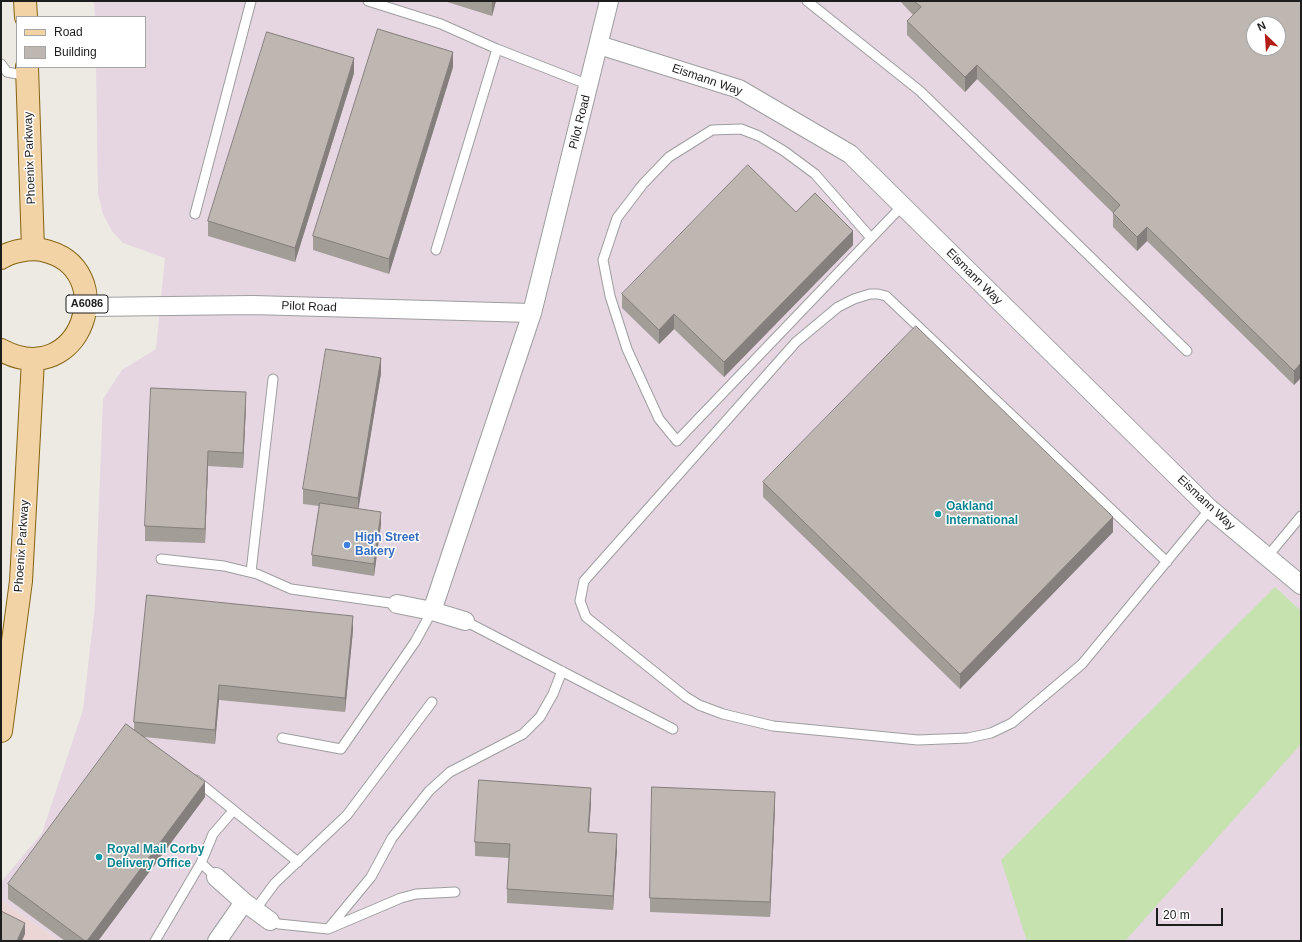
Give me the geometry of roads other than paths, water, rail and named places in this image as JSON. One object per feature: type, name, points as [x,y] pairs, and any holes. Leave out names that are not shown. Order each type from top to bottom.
[{"type":"main road","points":[[26,1],[26,16]]},
{"type":"main road","name":"Phoenix Parkway","points":[[28,72],[33,249]]},
{"type":"main road","name":"A6086","points":[[1,258],[5,255],[33,249],[52,252],[68,262],[80,278],[86,296],[87,307],[82,326],[72,342],[56,354],[33,360],[14,357],[1,350]]},
{"type":"main road","name":"Phoenix Parkway","points":[[1,732],[21,581],[33,360]]},
{"type":"street","name":"Pilot Road","points":[[432,611],[532,313],[609,1]]},
{"type":"street","name":"Eismann Way","points":[[599,45],[739,89],[850,154],[1210,509],[1301,584]]},
{"type":"street","name":"Pilot Road","points":[[87,307],[253,305],[532,313]]},
{"type":"street","points":[[397,604],[432,611],[465,621]]},
{"type":"street","points":[[216,877],[249,906],[270,921]]},
{"type":"street","points":[[217,941],[249,906]]},
{"type":"lane","points":[[195,214],[251,1]]},
{"type":"lane","points":[[368,1],[441,24],[497,49],[589,85]]},
{"type":"lane","points":[[807,1],[920,91],[1187,351]]},
{"type":"lane","points":[[436,250],[497,49]]},
{"type":"lane","points":[[1,64],[7,72],[28,72]]},
{"type":"lane","points":[[871,238],[815,174],[784,151],[759,136],[741,129],[712,130],[669,157],[643,184],[617,218],[603,260],[610,296],[627,349],[659,419],[677,441],[902,206]]},
{"type":"lane","points":[[1167,562],[886,296],[878,294],[854,299],[838,307],[796,342],[584,580],[580,601],[586,617],[603,631],[686,697],[722,714],[773,726],[918,740],[968,738],[991,733],[1012,723],[1082,664],[1167,562],[1210,509]]},
{"type":"lane","points":[[251,572],[273,379]]},
{"type":"lane","points":[[1268,557],[1301,516]]},
{"type":"lane","points":[[161,559],[224,566],[251,572],[291,589],[397,604]]},
{"type":"lane","points":[[282,738],[341,749],[415,642],[432,611]]},
{"type":"lane","points":[[465,621],[673,729]]},
{"type":"lane","points":[[328,929],[371,877],[392,838],[428,791],[450,772],[523,734],[540,717],[553,694],[562,672]]},
{"type":"lane","points":[[249,906],[347,815],[432,702]]},
{"type":"lane","points":[[186,774],[298,862]]},
{"type":"lane","points":[[155,941],[200,863],[213,834],[233,810]]},
{"type":"lane","points":[[200,863],[216,877]]},
{"type":"lane","points":[[270,921],[279,924],[328,929],[401,898],[416,894],[455,892]]},
{"type":"place","name":"Oakland International","points":[[938,514]]},
{"type":"place","name":"High Street Bakery","points":[[347,545]]},
{"type":"place","name":"Royal Mail Corby Delivery Office","points":[[99,857]]}]
